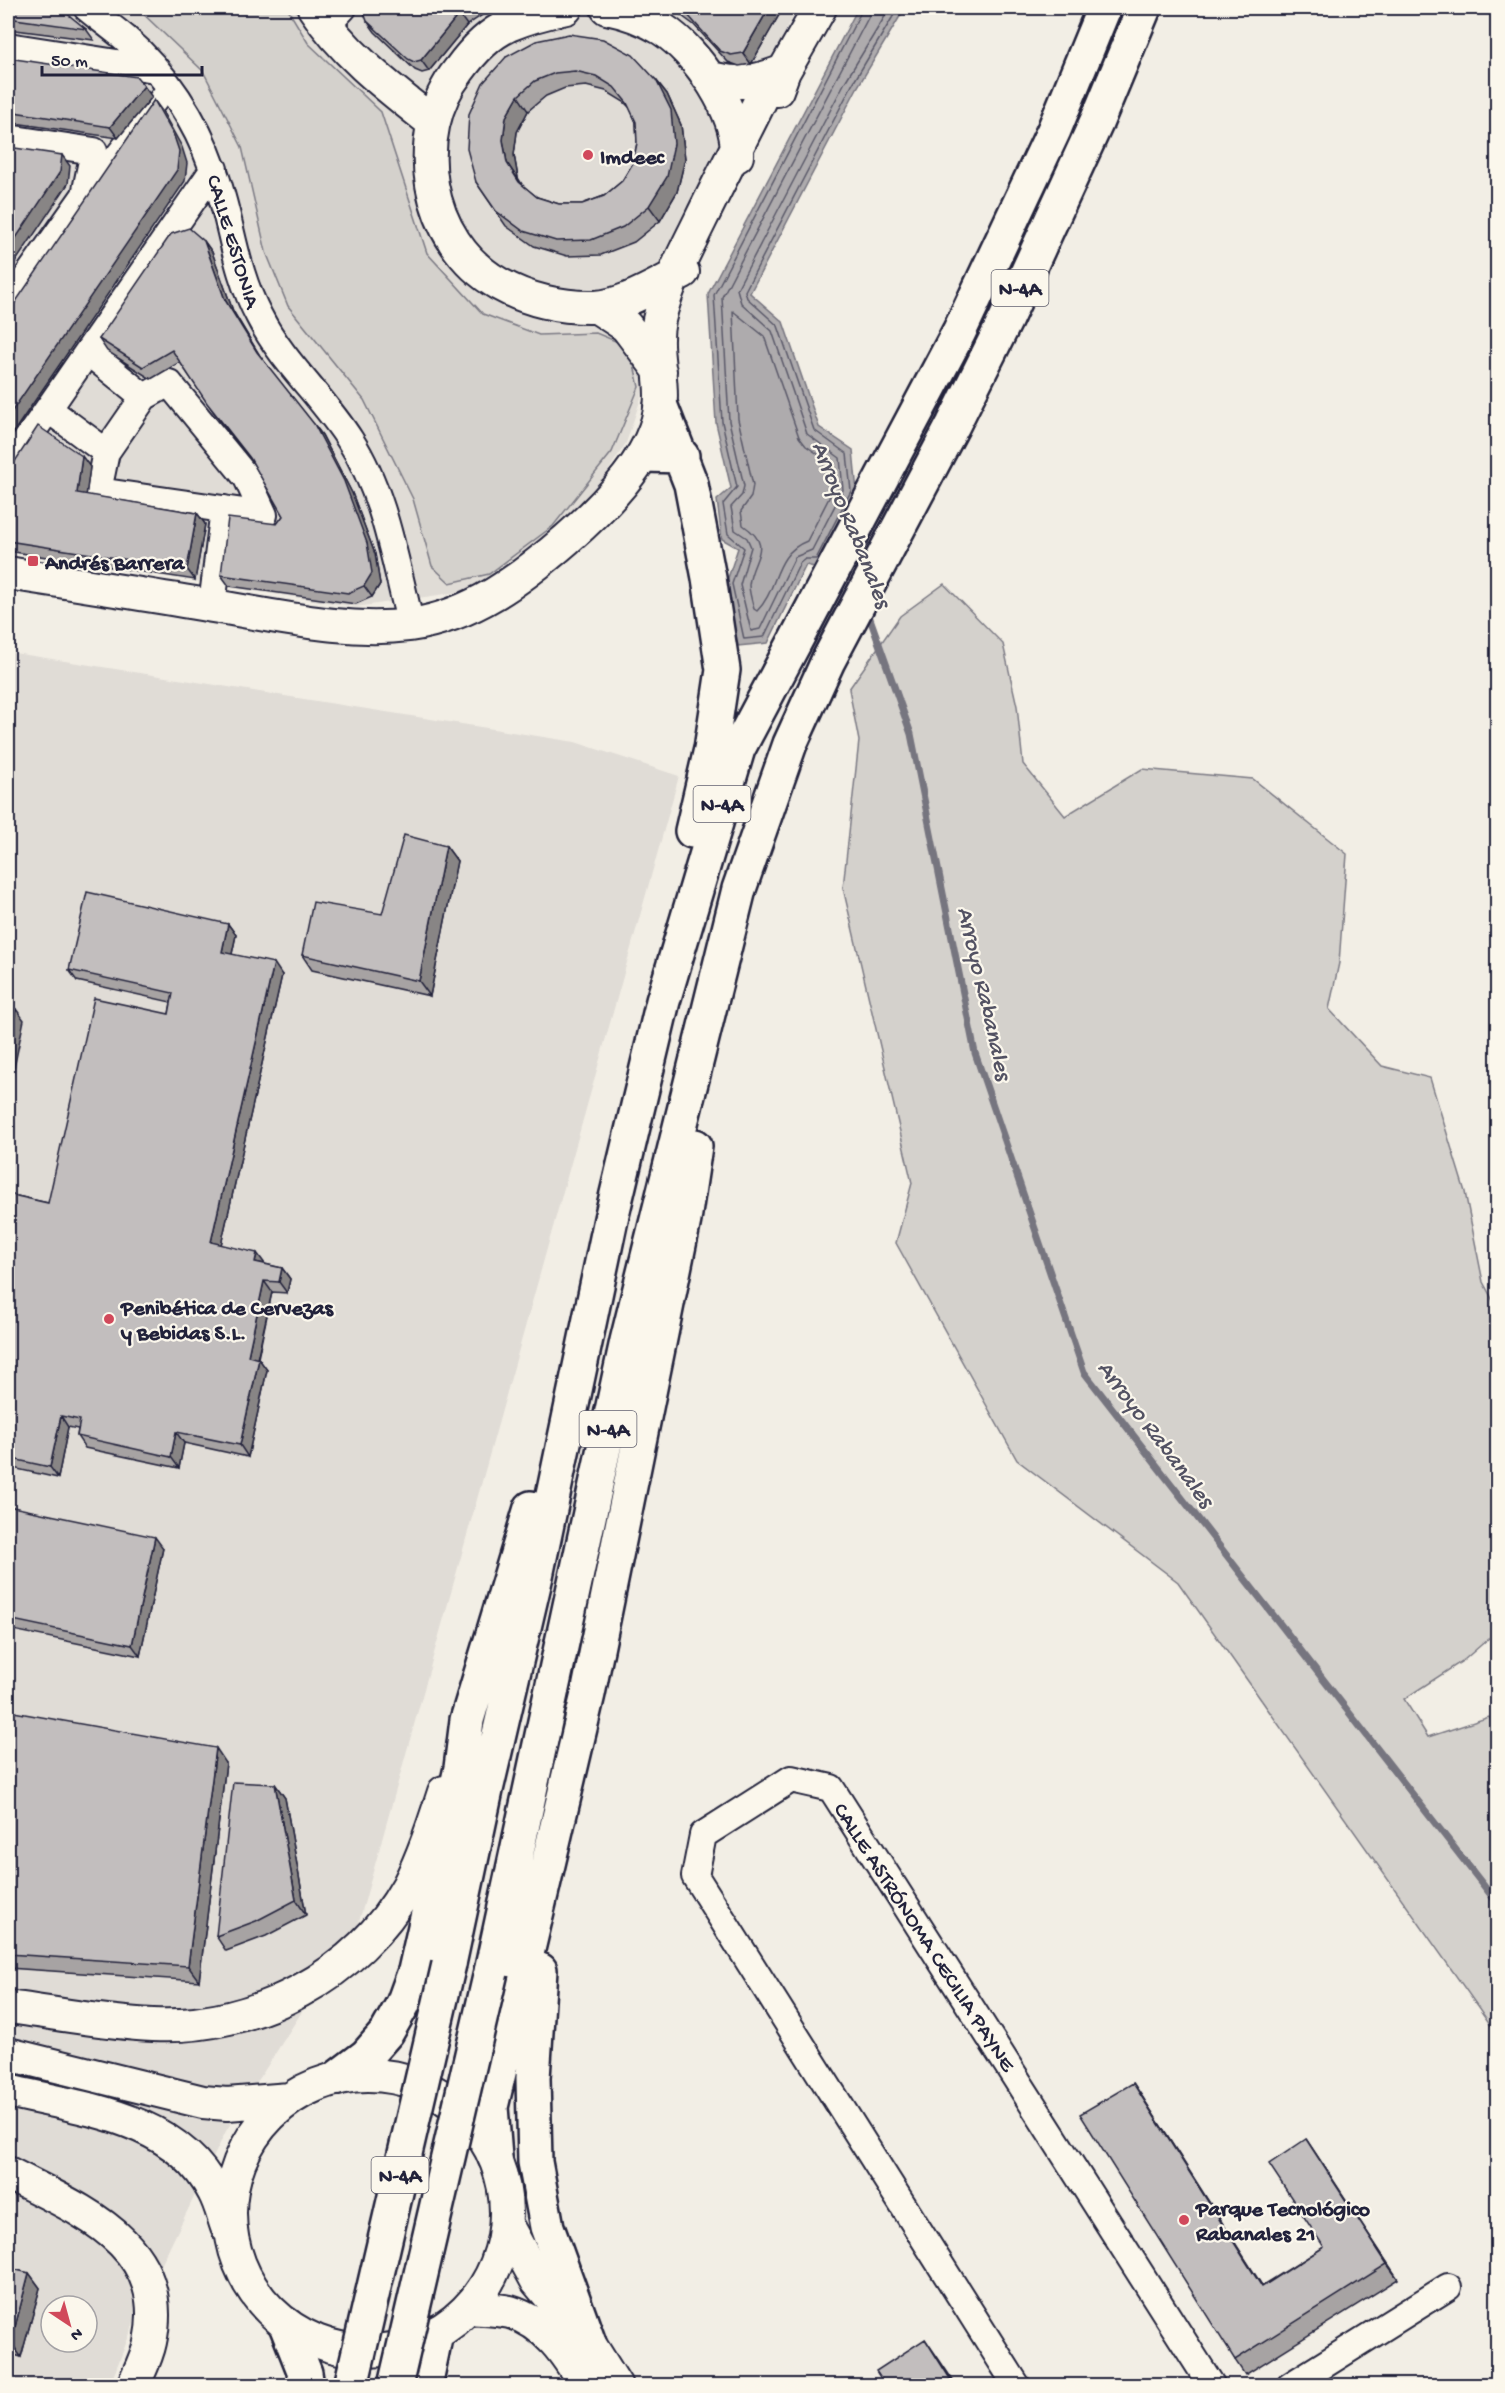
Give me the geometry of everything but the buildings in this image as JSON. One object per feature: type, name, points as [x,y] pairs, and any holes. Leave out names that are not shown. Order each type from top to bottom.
[{"type":"main road","name":"N-4A","points":[[351,2385],[449,1964],[486,1790],[536,1576],[592,1305],[663,1001],[738,749],[959,332],[1054,130],[1104,8]]},
{"type":"main road","name":"N-4A","points":[[395,2385],[490,1972],[627,1341],[740,889],[790,744],[828,661],[953,425],[1006,319],[1097,121],[1144,8]]},
{"type":"main road","points":[[661,407],[691,484],[710,578],[723,670],[711,749],[688,845],[663,1001]]},
{"type":"main road","points":[[644,455],[682,456]]},
{"type":"main road","points":[[495,2157],[491,2107],[588,1694],[684,1220],[702,1092],[740,889]]},
{"type":"main road","points":[[337,2078],[366,2056],[387,2032],[403,2004],[415,1971],[461,1768],[467,1720],[592,1305]]},
{"type":"main road","points":[[588,1694],[577,1788],[538,1982],[533,2078],[535,2162],[546,2227],[589,2343]]},
{"type":"main road","points":[[286,2325],[305,2373],[307,2385]]},
{"type":"main road","points":[[425,2385],[436,2333]]},
{"type":"street","name":"CALLE ESTONIA","points":[[87,8],[127,39],[162,77],[190,120],[214,169],[244,285],[260,318],[276,344],[345,432],[367,471],[390,544],[411,625]]},
{"type":"street","points":[[566,8],[508,25],[474,50],[448,83],[432,122],[428,169],[439,214],[462,253],[497,284],[540,302],[597,307],[643,292],[685,271],[751,169],[784,71],[820,8]]},
{"type":"street","points":[[8,573],[324,624],[411,625],[450,615],[489,599],[540,563],[583,525],[644,455],[656,428],[661,407],[662,374],[685,271],[736,176],[738,146],[723,101],[708,77],[689,54],[664,30],[635,14],[607,8]]},
{"type":"street","points":[[328,14],[371,74],[432,122]]},
{"type":"street","points":[[8,46],[162,77],[85,195],[8,304]]},
{"type":"street","points":[[708,77],[730,82],[755,82],[784,71]]},
{"type":"street","points":[[738,146],[765,91],[784,71]]},
{"type":"street","points":[[8,138],[94,151],[85,195]]},
{"type":"street","points":[[8,467],[214,169]]},
{"type":"street","points":[[597,307],[626,326],[662,374]]},
{"type":"street","points":[[88,352],[144,397]]},
{"type":"street","points":[[613,492],[662,374]]},
{"type":"street","points":[[169,383],[247,478],[264,515],[98,491],[106,452],[144,397],[169,383]]},
{"type":"street","points":[[48,409],[106,452]]},
{"type":"street","points":[[212,605],[224,509]]},
{"type":"street","points":[[8,2007],[152,2025],[210,2023],[276,2005],[334,1970],[378,1929],[408,1886],[435,1819],[467,1720]]},
{"type":"street","name":"CALLE ASTRÓNOMA CECILIA PAYNE","points":[[1017,2385],[694,1876],[703,1835],[791,1779],[831,1788],[1212,2385]]},
{"type":"street","points":[[8,2054],[202,2102],[227,2104],[290,2099]]},
{"type":"street","points":[[8,2091],[137,2124],[168,2141],[194,2164],[214,2191],[232,2243],[244,2275],[262,2303],[286,2325],[321,2344],[360,2352],[399,2348],[436,2333],[468,2308],[494,2270],[506,2224],[504,2190],[495,2157],[468,2118],[430,2089],[385,2076],[337,2078],[313,2086],[290,2099],[260,2127],[239,2163],[230,2202],[232,2243]]},
{"type":"street","points":[[8,2173],[77,2209],[115,2233],[145,2270],[153,2302],[150,2343],[134,2385]]},
{"type":"street","points":[[506,2224],[537,2281],[589,2343],[616,2385]]},
{"type":"street","points":[[1290,2385],[1448,2288]]},
{"type":"street","points":[[468,2308],[508,2311],[541,2328],[568,2357],[586,2385]]},
{"type":"shaded area","points":[[8,8],[797,8],[656,292],[646,337],[642,395],[626,443],[592,496],[480,589],[356,607],[8,551]]},
{"type":"shaded area","points":[[137,8],[287,8],[308,43],[381,112],[427,253],[483,314],[539,335],[596,333],[630,347],[639,387],[612,452],[553,526],[489,574],[450,583],[432,566],[413,499],[364,400],[288,306],[266,252],[242,147],[203,71]]},
{"type":"shaded area","points":[[944,584],[1003,644],[1017,706],[1023,764],[1065,816],[1142,769],[1253,779],[1347,854],[1339,963],[1329,1009],[1382,1066],[1430,1078],[1465,1192],[1483,1282],[1497,1308],[1497,1631],[1464,1660],[1404,1699],[1428,1737],[1489,1717],[1497,1727],[1497,2034],[1178,1582],[1017,1460],[896,1243],[912,1183],[843,888],[859,741],[849,689],[900,616]]},
{"type":"shaded area","points":[[8,652],[575,742],[679,776],[359,1922],[226,2131],[137,2315],[110,2385],[8,2385]]},
{"type":"water","points":[[858,8],[905,8],[857,88],[750,293],[783,322],[819,427],[853,450],[857,492],[818,568],[806,565],[768,643],[738,646],[726,584],[738,548],[722,539],[717,500],[731,488],[716,423],[708,294]]},
{"type":"waterway","name":"Arroyo Rabanales","points":[[867,610],[911,734],[975,1053],[1084,1372],[1498,1904]]},
{"type":"place","name":"Imdeec","points":[[588,155]]},
{"type":"place","name":"Andrés Barrera","points":[[33,561]]},
{"type":"place","name":"Penibética de Cervezas y Bebidas S.L.","points":[[109,1319]]},
{"type":"place","name":"Parque Tecnológico Rabanales 21","points":[[1184,2220]]}]
